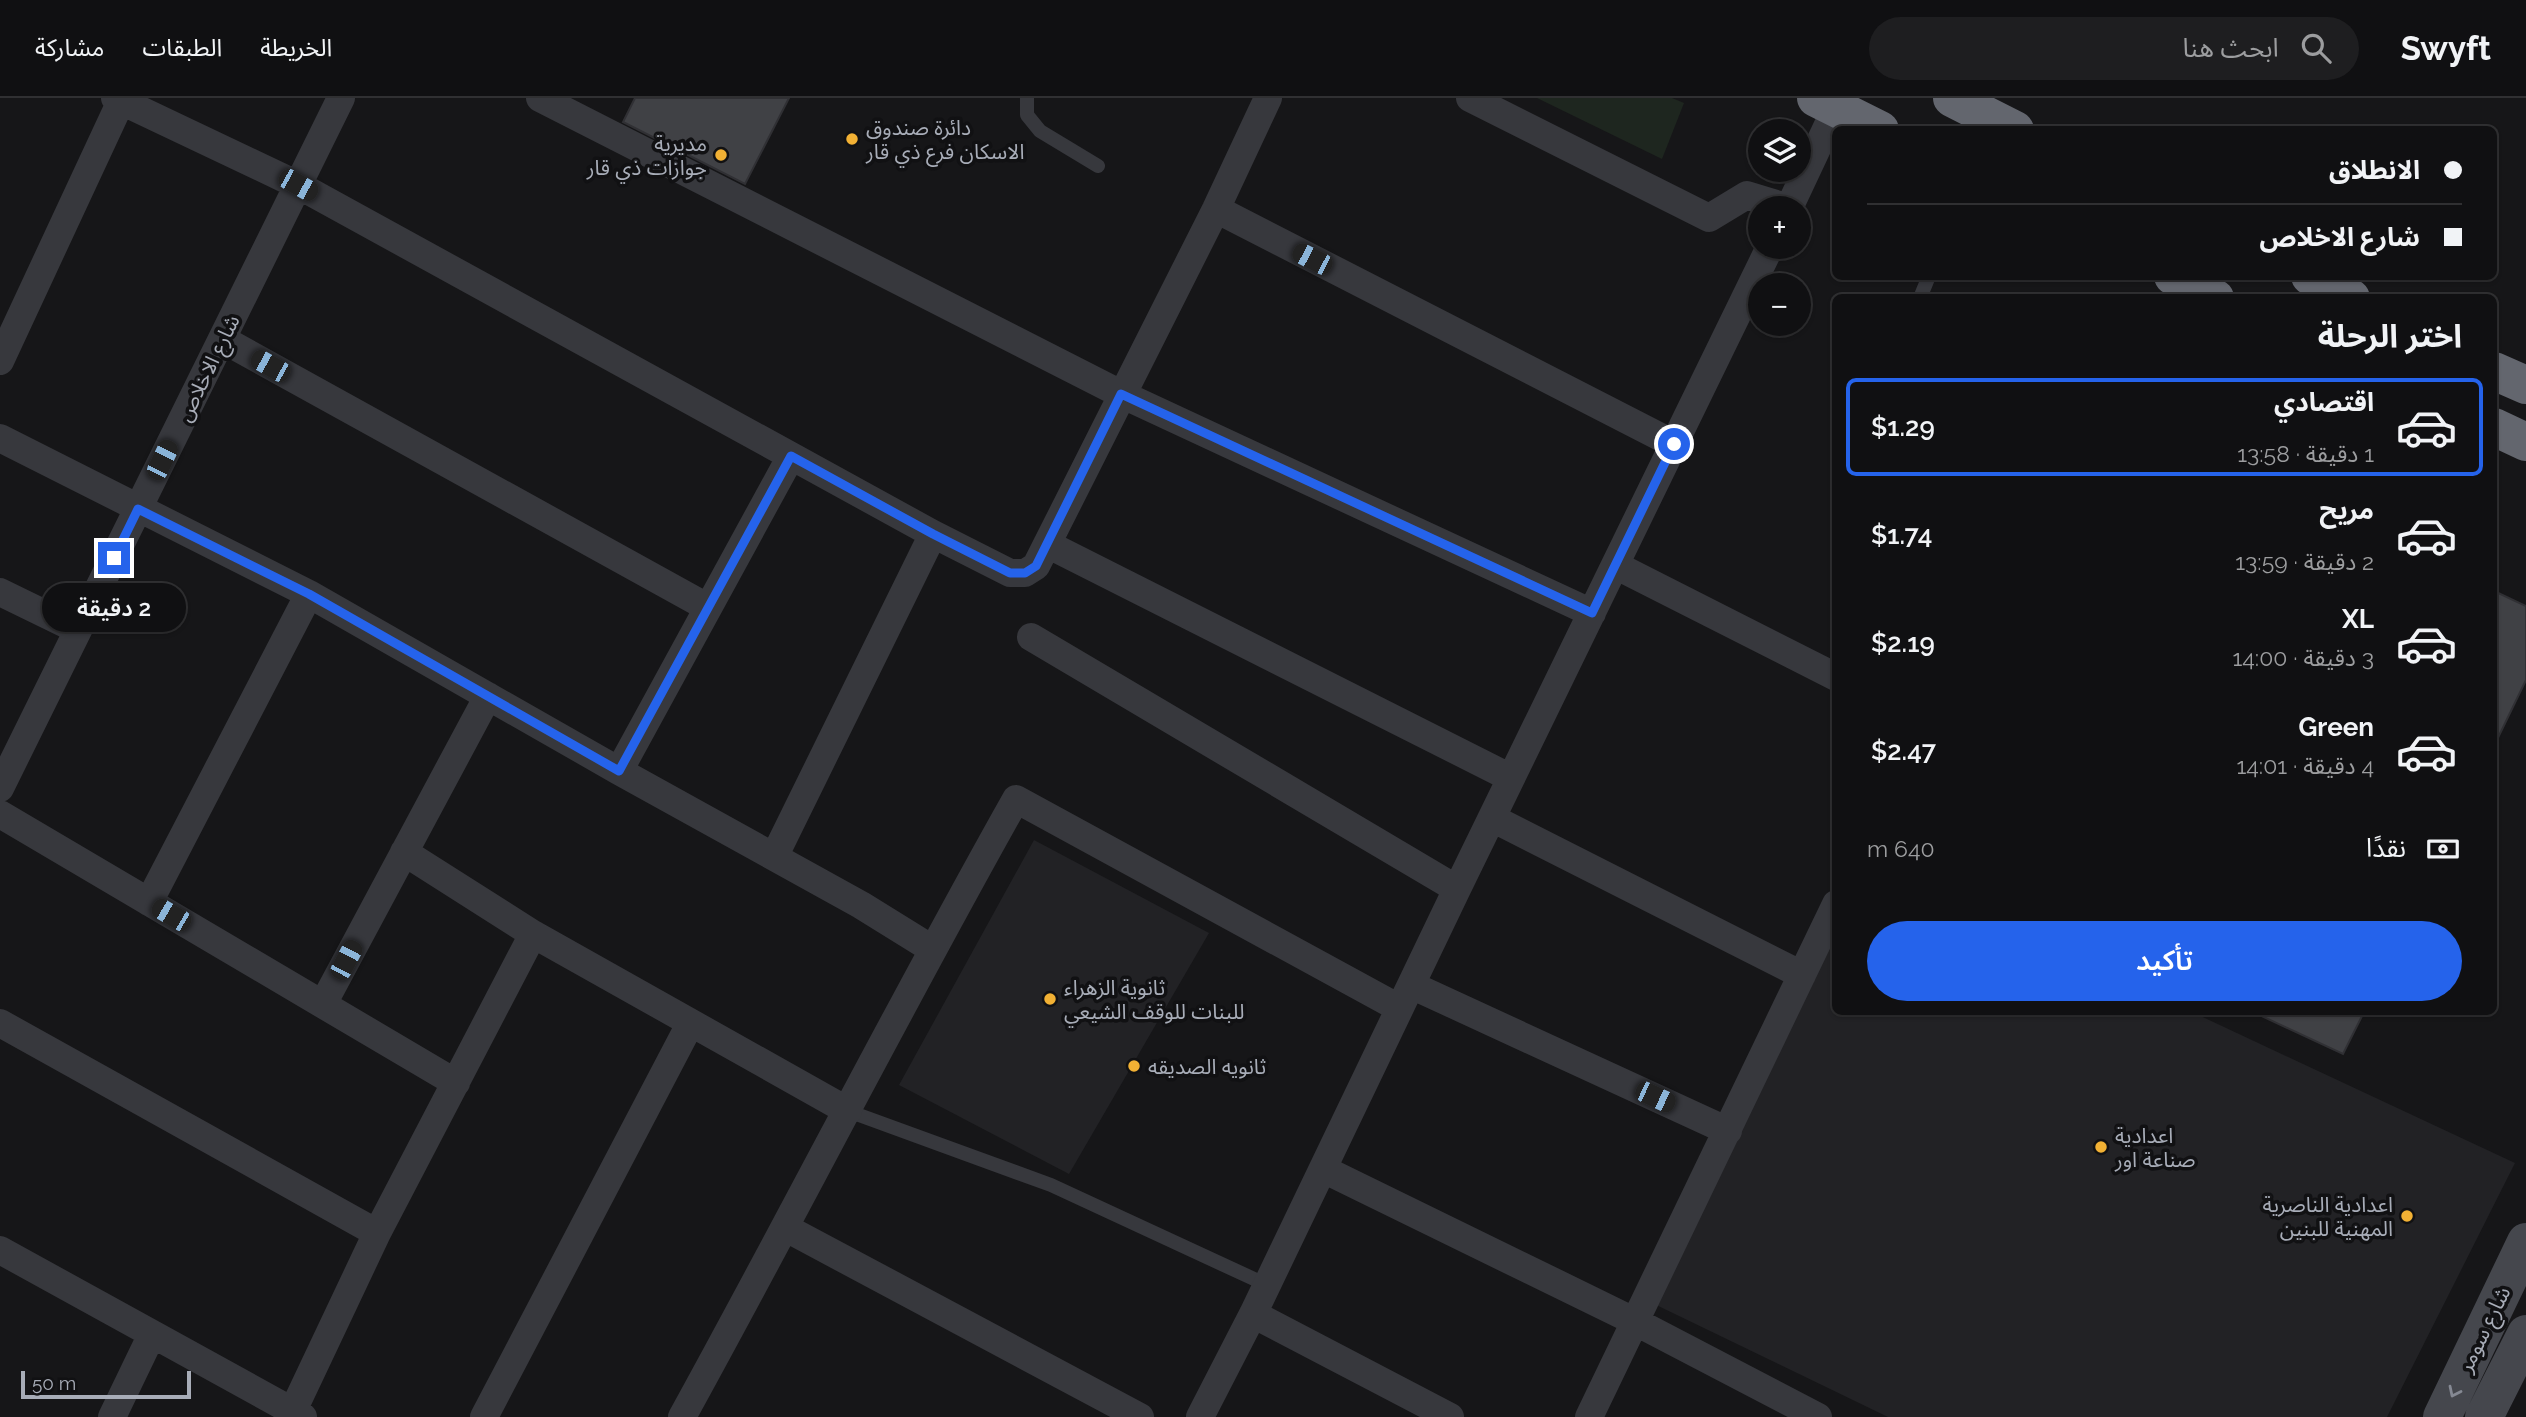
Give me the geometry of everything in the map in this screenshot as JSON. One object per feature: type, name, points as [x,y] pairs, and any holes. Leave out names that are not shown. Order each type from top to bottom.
[{"type":"highway","points":[[1952,98],[2007,126]]},
{"type":"highway","points":[[1826,103],[1872,126]]},
{"type":"highway","points":[[2181,280],[2208,294]]},
{"type":"highway","points":[[2317,280],[2343,294]]},
{"type":"highway","points":[[2497,372],[2526,386]]},
{"type":"highway","points":[[2497,428],[2526,442]]},
{"type":"main road","name":"شارع سومر","points":[[2442,1417],[2526,1242]]},
{"type":"main road","name":"شارع سومر","points":[[2484,1417],[2526,1334]]},
{"type":"street","name":"شارع الاخلاص","points":[[0,788],[341,98]]},
{"type":"street","points":[[540,98],[1121,394],[1592,613]]},
{"type":"street","points":[[0,361],[118,100],[298,185],[933,534],[1004,570],[1018,574],[1036,566],[1216,209],[1268,98]]},
{"type":"street","points":[[1470,98],[1709,218],[1746,195],[1749,196]]},
{"type":"street","points":[[1793,196],[1826,103]]},
{"type":"street","points":[[1216,209],[1674,444]]},
{"type":"street","points":[[1200,1417],[1253,1314],[1764,259]]},
{"type":"street","points":[[222,339],[707,607]]},
{"type":"street","points":[[0,438],[309,594],[861,905],[932,949]]},
{"type":"street","points":[[619,771],[791,456]]},
{"type":"street","points":[[774,857],[933,534]]},
{"type":"street","points":[[1047,544],[1511,778]]},
{"type":"street","points":[[1615,565],[1832,675]]},
{"type":"street","points":[[0,592],[78,630]]},
{"type":"street","points":[[149,902],[309,594]]},
{"type":"street","points":[[1031,637],[1457,889]]},
{"type":"street","points":[[323,1004],[488,696]]},
{"type":"street","points":[[682,1417],[786,1228],[932,949],[1016,799],[1405,997],[1728,1131]]},
{"type":"street","points":[[0,814],[456,1083]]},
{"type":"street","points":[[1492,818],[1802,975]]},
{"type":"street","points":[[404,852],[533,934],[848,1111]]},
{"type":"street","points":[[1589,1417],[1832,912]]},
{"type":"street","points":[[0,1250],[295,1415],[377,1233],[533,934]]},
{"type":"street","points":[[0,1023],[377,1233]]},
{"type":"street","points":[[484,1417],[690,1024]]},
{"type":"street","points":[[1323,1168],[1636,1322],[1782,1409],[1818,1417]]},
{"type":"street","points":[[786,1228],[1140,1417]]},
{"type":"street","points":[[1253,1314],[1450,1417]]},
{"type":"street","points":[[112,1417],[152,1334]]},
{"type":"lane","points":[[1027,98],[1027,116],[1040,131],[1098,166]]},
{"type":"lane","points":[[848,1111],[1051,1185],[1267,1285]]},
{"type":"shaded area","points":[[1537,98],[1672,98],[1684,103],[1662,159]]},
{"type":"shaded area","points":[[1034,840],[1209,933],[1069,1174],[899,1085]]},
{"type":"shaded area","name":"اعدادية صناعة اور","points":[[1832,911],[1832,1015],[2198,1015],[2515,1163],[2387,1417],[1888,1417],[1648,1301]]},
{"type":"building","name":"مديرية جوازات ذي قار","points":[[635,98],[789,98],[745,184],[623,122]]},
{"type":"building","points":[[2497,592],[2526,606],[2526,680],[2497,740]]},
{"type":"building","points":[[2259,1015],[2362,1015],[2343,1054]]},
{"type":"place","name":"دائرة صندوق الاسكان فرع ذي قار","points":[[852,139]]},
{"type":"place","name":"مديرية جوازات ذي قار","points":[[721,155]]},
{"type":"place","name":"ثانوية الزهراء للبنات للوقف الشيعي","points":[[1050,999]]},
{"type":"place","name":"ثانويه الصديقه","points":[[1134,1066]]},
{"type":"place","name":"اعدادية صناعة اور","points":[[2101,1147]]},
{"type":"place","name":"اعدادية الناصرية المهنية للبنين","points":[[2407,1216]]},
{"type":"route","points":[[114,558],[138,509],[309,594],[619,771],[791,456],[1010,573],[1025,573],[1036,566],[1121,394],[1592,613],[1674,444]]}]
